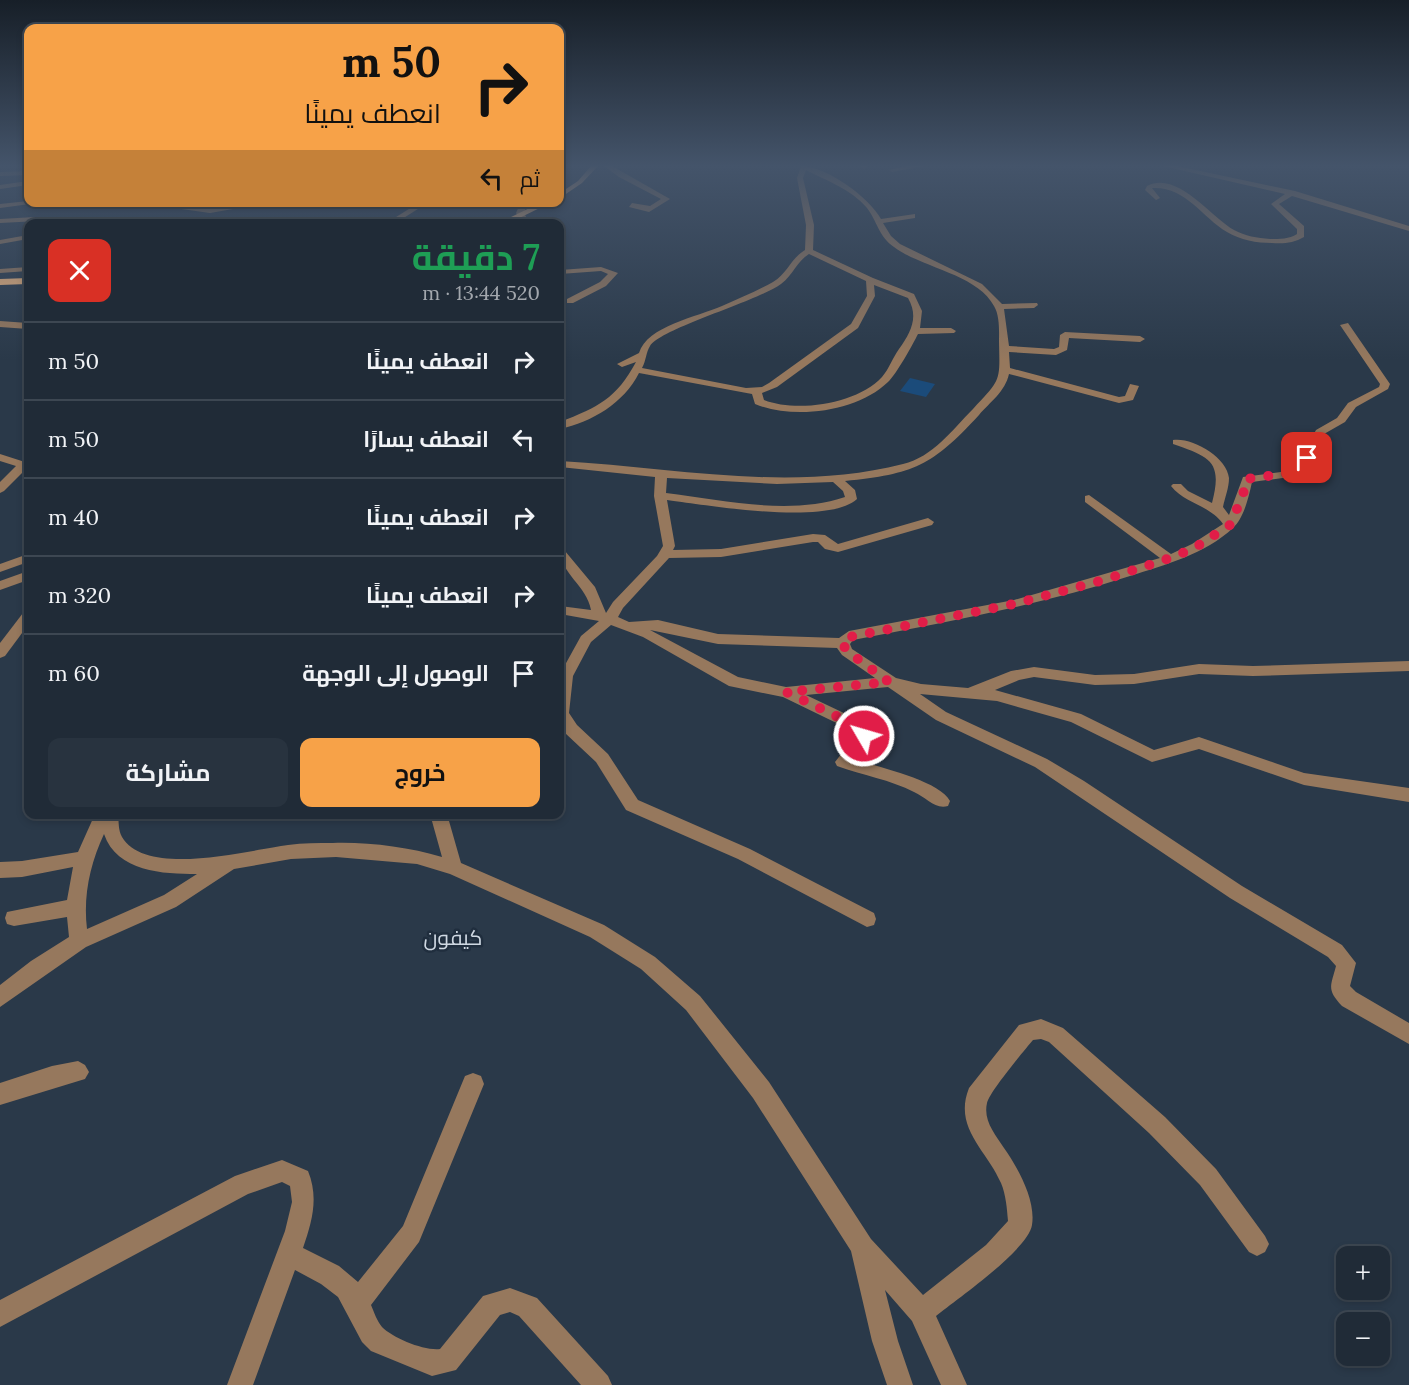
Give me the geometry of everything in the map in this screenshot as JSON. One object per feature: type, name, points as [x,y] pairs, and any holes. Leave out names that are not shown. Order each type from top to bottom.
[{"type":"main road","points":[[0,282],[24,281]]},
{"type":"street","points":[[809,251],[810,231]]},
{"type":"street","points":[[564,464],[707,479],[835,478],[894,469],[926,460],[970,418],[997,388],[1005,370],[1000,307],[990,294],[897,246],[883,231]]},
{"type":"street","points":[[1230,231],[1258,239],[1288,240],[1301,235],[1301,231]]},
{"type":"street","points":[[0,242],[24,238]]},
{"type":"street","points":[[1252,247],[1258,239]]},
{"type":"street","points":[[0,242],[24,244]]},
{"type":"street","points":[[757,391],[759,402],[780,410],[810,410],[841,402],[883,382],[915,331],[919,320],[911,296],[831,267],[809,251]]},
{"type":"street","points":[[564,424],[606,407],[624,390],[637,370],[649,342],[672,328],[777,283],[791,271],[797,258],[809,251]]},
{"type":"street","points":[[0,271],[24,269]]},
{"type":"street","points":[[564,272],[601,269],[614,273],[603,284],[570,302]]},
{"type":"street","points":[[637,370],[734,390],[757,391],[773,385],[855,326],[870,280]]},
{"type":"street","points":[[1000,307],[1034,305]]},
{"type":"street","points":[[689,321],[703,328]]},
{"type":"street","points":[[0,325],[24,326]]},
{"type":"street","points":[[628,626],[644,623],[658,625],[718,639],[842,643],[849,636],[1014,604],[1104,580],[1170,559],[1196,547],[1230,525],[1243,495],[1246,479],[1290,474],[1301,469],[1320,432],[1341,420],[1352,405],[1383,389],[1385,384],[1345,325]]},
{"type":"street","points":[[836,327],[846,332]]},
{"type":"street","points":[[915,331],[951,332]]},
{"type":"street","points":[[1004,349],[1035,352],[1062,351],[1065,335],[1140,339]]},
{"type":"street","points":[[621,364],[643,355]]},
{"type":"street","points":[[1005,370],[1119,400],[1129,398],[1134,386]]},
{"type":"street","points":[[1177,442],[1206,454],[1219,466],[1223,481],[1217,504],[1218,510]]},
{"type":"street","points":[[0,457],[24,465],[0,489]]},
{"type":"street","points":[[564,691],[566,676],[586,639],[604,617],[666,554],[670,542],[663,521],[660,496],[661,476]]},
{"type":"street","points":[[660,496],[757,506],[819,508],[851,499],[849,490],[835,478]]},
{"type":"street","points":[[1177,486],[1185,494],[1218,510],[1230,525]]},
{"type":"street","points":[[1089,499],[1170,559]]},
{"type":"street","points":[[666,554],[721,554],[813,538],[821,538],[829,546],[838,548],[928,522]]},
{"type":"street","points":[[0,568],[24,559]]},
{"type":"street","points":[[564,559],[591,594],[604,617]]},
{"type":"street","points":[[0,586],[24,577]]},
{"type":"street","points":[[564,611],[604,617],[648,634],[724,678],[752,687],[786,692],[889,682],[921,689],[997,696],[1076,718],[1152,756],[1162,755],[1187,743],[1199,743],[1304,779],[1408,791]]},
{"type":"street","points":[[0,653],[24,621]]},
{"type":"street","points":[[842,643],[847,651],[940,716],[1041,763],[1236,892],[1335,951],[1346,963],[1345,972],[1339,982],[1340,990],[1349,999],[1409,1034]]},
{"type":"street","points":[[968,693],[995,685],[1016,675],[1034,672],[1095,680],[1123,680],[1199,669],[1253,671],[1409,666]]},
{"type":"street","points":[[786,692],[861,728],[864,736],[843,762],[920,787],[942,801]]},
{"type":"street","points":[[564,718],[571,729],[602,758],[632,805],[744,854],[867,919]]},
{"type":"street","points":[[79,941],[75,907],[84,858],[102,819]]},
{"type":"street","points":[[110,819],[110,828],[116,842],[129,855],[146,862],[196,867],[291,852],[336,850],[417,857],[454,868],[597,931],[648,963],[693,1003],[761,1090],[863,1247],[921,1312],[954,1385]]},
{"type":"street","points":[[439,819],[454,868]]},
{"type":"street","points":[[0,870],[22,869],[84,858]]},
{"type":"street","points":[[0,997],[38,967],[79,941],[170,901],[231,862]]},
{"type":"street","points":[[14,918],[75,907]]},
{"type":"street","points":[[921,1312],[995,1254],[1020,1225],[1019,1208],[1011,1178],[980,1132],[975,1113],[977,1096],[1026,1032],[1036,1028],[1045,1028],[1056,1035],[1157,1125],[1208,1178],[1257,1244]]},
{"type":"street","points":[[0,1094],[52,1077],[78,1072]]},
{"type":"street","points":[[357,1303],[411,1234],[474,1084]]},
{"type":"street","points":[[0,1314],[243,1184],[282,1171],[300,1179],[304,1202],[289,1254],[240,1385]]},
{"type":"street","points":[[863,1247],[885,1341],[900,1385]]},
{"type":"street","points":[[289,1254],[330,1275],[347,1288],[371,1333],[380,1341],[432,1363],[447,1361],[492,1305],[510,1300],[528,1307],[599,1385]]},
{"type":"shaded area","points":[[910,378],[935,384],[926,397],[900,391]]},
{"type":"district","name":"كيفون","points":[[453,937]]},
{"type":"route","points":[[864,736],[861,728],[786,692],[889,682],[847,651],[842,643],[845,638],[1014,604],[1104,580],[1176,556],[1196,547],[1230,525],[1243,495],[1246,479],[1296,472],[1301,469],[1307,458]]}]
